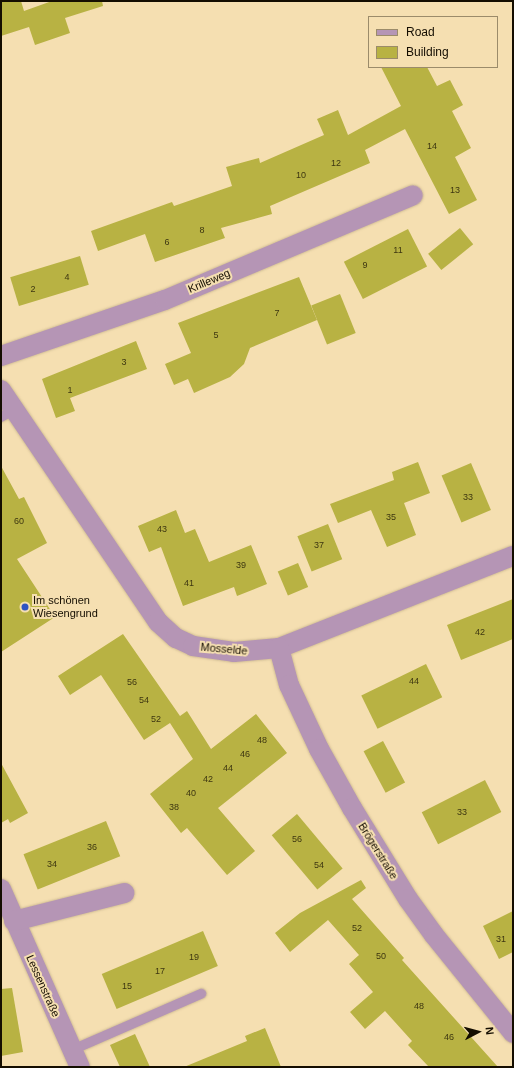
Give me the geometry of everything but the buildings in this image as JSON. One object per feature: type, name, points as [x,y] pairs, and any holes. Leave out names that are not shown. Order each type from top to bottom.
[{"type":"street","name":"Krilleweg","points":[[1,356],[164,300],[413,196]]},
{"type":"street","name":"Mosselde","points":[[1,390],[7,413],[158,622],[176,638],[193,646],[210,650],[259,652],[279,648],[513,556]]},
{"type":"street","name":"Brögerstraße","points":[[279,648],[289,685],[319,749],[352,808],[408,899],[434,935],[513,1033]]},
{"type":"street","name":"Lessenstraße","points":[[1,889],[76,1059]]},
{"type":"street","points":[[14,921],[125,893]]},
{"type":"lane","name":"Lessenstraße","points":[[76,1059],[201,994]]},
{"type":"place","name":"Im schönen Wiesengrund","points":[[25,607]]}]
